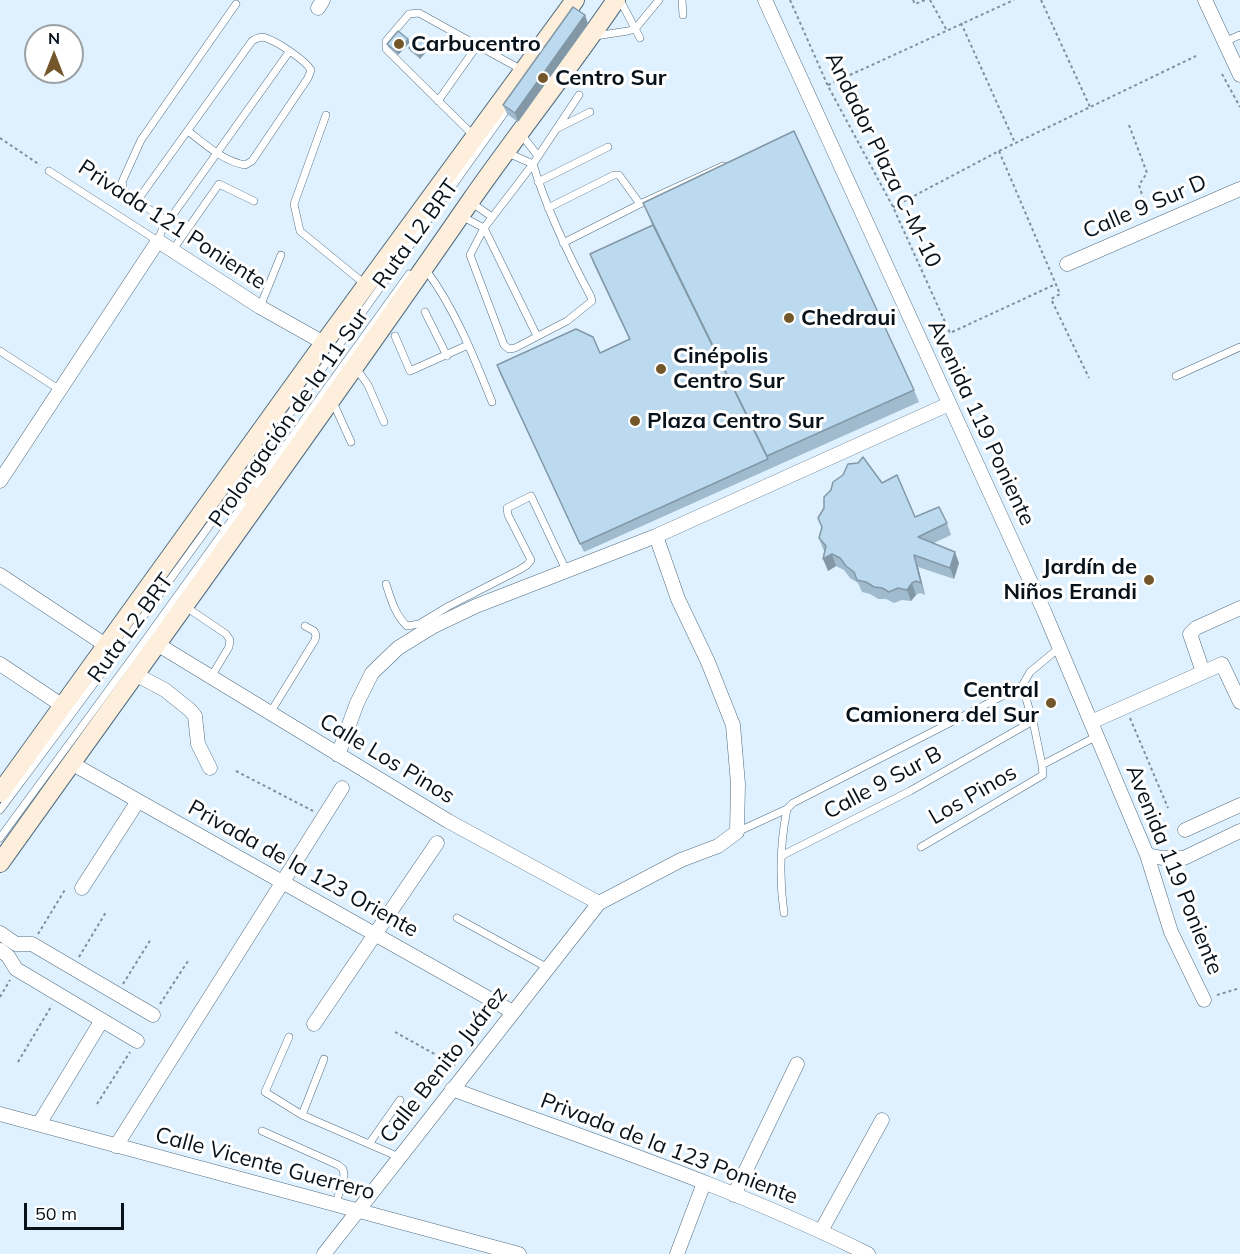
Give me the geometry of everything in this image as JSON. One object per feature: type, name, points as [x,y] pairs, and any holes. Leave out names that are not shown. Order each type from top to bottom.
[{"type":"main road","name":"Prolongación de la 11 Sur","points":[[0,863],[184,605],[324,343],[575,0]]},
{"type":"main road","name":"Prolongación de la 11 Sur","points":[[0,793],[107,646],[244,491],[331,399],[355,366],[420,264],[465,209],[519,132],[618,0]]},
{"type":"street","name":"Avenida 119 Poniente","points":[[765,0],[1059,648],[1147,855],[1171,932],[1204,1000]]},
{"type":"street","points":[[1205,0],[1239,70]]},
{"type":"street","name":"Calle 9 Sur D","points":[[1067,264],[1240,189]]},
{"type":"street","points":[[0,482],[158,241]]},
{"type":"street","name":"Privada 121 Poniente","points":[[158,241],[260,307],[324,343]]},
{"type":"street","points":[[338,754],[357,703],[372,673],[398,648],[432,627],[476,606],[656,536],[949,404]]},
{"type":"street","points":[[599,903],[681,860],[718,846],[736,832],[738,784],[732,725],[708,662],[678,599],[656,536]]},
{"type":"street","points":[[0,575],[107,646]]},
{"type":"street","points":[[1203,672],[1190,634],[1196,628],[1240,608]]},
{"type":"street","name":"Calle Los Pinos","points":[[157,644],[448,821],[599,903]]},
{"type":"street","points":[[0,664],[63,706]]},
{"type":"street","points":[[1091,722],[1222,664],[1240,702]]},
{"type":"street","points":[[135,674],[165,690],[195,716],[198,744],[210,768]]},
{"type":"street","name":"Privada de la 123 Oriente","points":[[71,763],[513,1012]]},
{"type":"street","points":[[116,1146],[342,788]]},
{"type":"street","points":[[82,888],[138,801]]},
{"type":"street","points":[[1185,830],[1240,805]]},
{"type":"street","points":[[1147,855],[1184,858],[1240,831]]},
{"type":"street","points":[[314,1024],[437,843]]},
{"type":"street","name":"Calle Benito Juárez","points":[[324,1254],[599,903]]},
{"type":"street","points":[[0,933],[16,969],[137,1041]]},
{"type":"street","points":[[8,950],[32,944],[153,1015]]},
{"type":"street","points":[[39,1124],[102,1020]]},
{"type":"street","points":[[734,1195],[797,1064]]},
{"type":"street","name":"Privada de la 123 Poniente","points":[[452,1089],[704,1183],[821,1230],[868,1254]]},
{"type":"street","name":"Calle Vicente Guerrero","points":[[0,1114],[360,1210],[475,1248],[519,1254]]},
{"type":"street","points":[[821,1230],[882,1120]]},
{"type":"street","points":[[677,1254],[704,1183]]},
{"type":"lane","points":[[543,58],[584,0]]},
{"type":"lane","points":[[599,10],[606,0]]},
{"type":"lane","points":[[618,0],[640,38]]},
{"type":"lane","points":[[592,36],[628,32],[635,28],[659,0]]},
{"type":"lane","points":[[682,0],[682,15]]},
{"type":"lane","points":[[168,222],[124,191],[122,182],[141,140],[236,4]]},
{"type":"lane","points":[[475,137],[386,49],[386,40],[409,14],[419,13],[523,71]]},
{"type":"lane","points":[[1224,42],[1240,35]]},
{"type":"lane","points":[[137,201],[252,41],[259,37],[267,38],[307,62],[311,70],[308,78],[252,161],[245,165],[237,164],[217,154],[188,131]]},
{"type":"lane","points":[[438,101],[477,46]]},
{"type":"lane","points":[[158,241],[168,222],[289,52]]},
{"type":"lane","name":"Ruta L2 BRT","points":[[0,810],[134,632],[420,264],[557,68]]},
{"type":"lane","points":[[533,164],[563,243],[592,301],[567,321],[509,349],[504,345],[470,261],[470,255],[484,228],[533,164],[579,95]]},
{"type":"lane","name":"Ruta L2 BRT","points":[[0,838],[244,491],[515,98]]},
{"type":"lane","points":[[555,129],[590,112]]},
{"type":"lane","points":[[326,115],[294,204],[296,218],[300,231],[366,285]]},
{"type":"lane","points":[[519,132],[538,156]]},
{"type":"lane","points":[[538,182],[608,147]]},
{"type":"lane","points":[[506,153],[533,164]]},
{"type":"lane","points":[[563,243],[732,161]]},
{"type":"lane","name":"Privada 121 Poniente","points":[[49,171],[158,241]]},
{"type":"lane","points":[[548,208],[614,175],[619,175],[640,204]]},
{"type":"lane","points":[[172,251],[219,184],[254,201]]},
{"type":"lane","points":[[465,209],[492,217]]},
{"type":"lane","points":[[465,209],[484,228],[537,336]]},
{"type":"lane","points":[[260,307],[281,255]]},
{"type":"lane","points":[[420,264],[439,288],[468,345],[492,402]]},
{"type":"lane","points":[[425,312],[447,356]]},
{"type":"lane","points":[[395,336],[410,371],[468,345]]},
{"type":"lane","points":[[1176,376],[1240,347]]},
{"type":"lane","points":[[0,351],[60,390]]},
{"type":"lane","points":[[355,366],[368,385],[384,422]]},
{"type":"lane","points":[[331,399],[351,442]]},
{"type":"lane","points":[[386,584],[395,609],[407,626],[419,624],[527,566],[531,560],[508,515],[507,508],[531,496],[566,570]]},
{"type":"lane","points":[[184,605],[230,639],[229,647],[211,677]]},
{"type":"lane","points":[[270,713],[315,640],[314,631],[305,626]]},
{"type":"lane","points":[[736,832],[787,809],[793,803],[1022,686],[1030,672],[1059,648]]},
{"type":"lane","points":[[1022,686],[1033,721],[1042,765]]},
{"type":"lane","name":"Calle 9 Sur B","points":[[781,856],[910,791],[1033,721]]},
{"type":"lane","name":"Los Pinos","points":[[921,847],[1043,775],[1042,765],[1097,736]]},
{"type":"lane","points":[[784,913],[780,885],[787,809]]},
{"type":"lane","points":[[457,918],[548,968]]},
{"type":"lane","points":[[289,1037],[265,1092],[302,1115],[399,1157]]},
{"type":"lane","points":[[302,1115],[324,1059]]},
{"type":"lane","points":[[369,1144],[400,1100]]},
{"type":"lane","points":[[262,1131],[343,1169],[344,1175],[336,1204]]},
{"type":"path","name":"Andador Plaza C-M-10","points":[[790,0],[828,86],[893,207],[950,333],[1056,284]]},
{"type":"path","points":[[913,0],[915,4],[925,0]]},
{"type":"path","points":[[930,0],[946,30]]},
{"type":"path","points":[[828,86],[1014,0]]},
{"type":"path","points":[[1041,0],[1090,106]]},
{"type":"path","points":[[961,23],[1015,143]]},
{"type":"path","points":[[893,207],[1015,143],[1197,57]]},
{"type":"path","points":[[1222,74],[1240,107]]},
{"type":"path","points":[[1129,124],[1147,173],[1139,185],[1149,216]]},
{"type":"path","name":"Privada 121 Poniente","points":[[0,138],[49,171]]},
{"type":"path","points":[[999,151],[1060,294],[1051,299],[1089,378]]},
{"type":"path","points":[[1125,707],[1168,808]]},
{"type":"path","points":[[236,771],[324,817]]},
{"type":"path","points":[[32,944],[66,888]]},
{"type":"path","points":[[73,968],[106,912]]},
{"type":"path","points":[[117,994],[151,939]]},
{"type":"path","points":[[0,997],[16,969]]},
{"type":"path","points":[[1204,1000],[1240,988]]},
{"type":"path","points":[[18,1062],[58,994]]},
{"type":"path","points":[[395,1032],[466,1072]]},
{"type":"building","points":[[573,7],[585,15],[515,113],[503,105]]},
{"type":"building","name":"Carbucentro","points":[[398,31],[408,39],[397,52],[387,44]]},
{"type":"building","name":"Carbucentro","points":[[420,35],[430,43],[419,56],[409,48]]},
{"type":"building","name":"Chedraui","points":[[794,131],[914,390],[767,456],[643,203]]},
{"type":"building","name":"Plaza Centro Sur","points":[[653,225],[768,459],[580,544],[497,365],[576,329],[593,337],[600,353],[630,339],[590,254]]},
{"type":"building","points":[[863,457],[882,483],[897,475],[915,517],[939,507],[947,523],[918,537],[955,552],[950,568],[914,555],[921,583],[916,581],[907,590],[898,588],[889,592],[857,580],[854,572],[840,558],[832,554],[823,559],[826,546],[819,538],[822,527],[818,518],[824,508],[824,497],[831,490],[833,482],[843,475],[848,464],[858,463]]},
{"type":"place","name":"Carbucentro","points":[[399,44]]},
{"type":"place","name":"Centro Sur","points":[[543,78]]},
{"type":"place","name":"Chedraui","points":[[789,318]]},
{"type":"place","name":"Cinépolis Centro Sur","points":[[661,369]]},
{"type":"place","name":"Plaza Centro Sur","points":[[635,421]]},
{"type":"place","name":"Jardín de Niños Erandi","points":[[1149,580]]},
{"type":"place","name":"Central Camionera del Sur","points":[[1051,703]]}]
